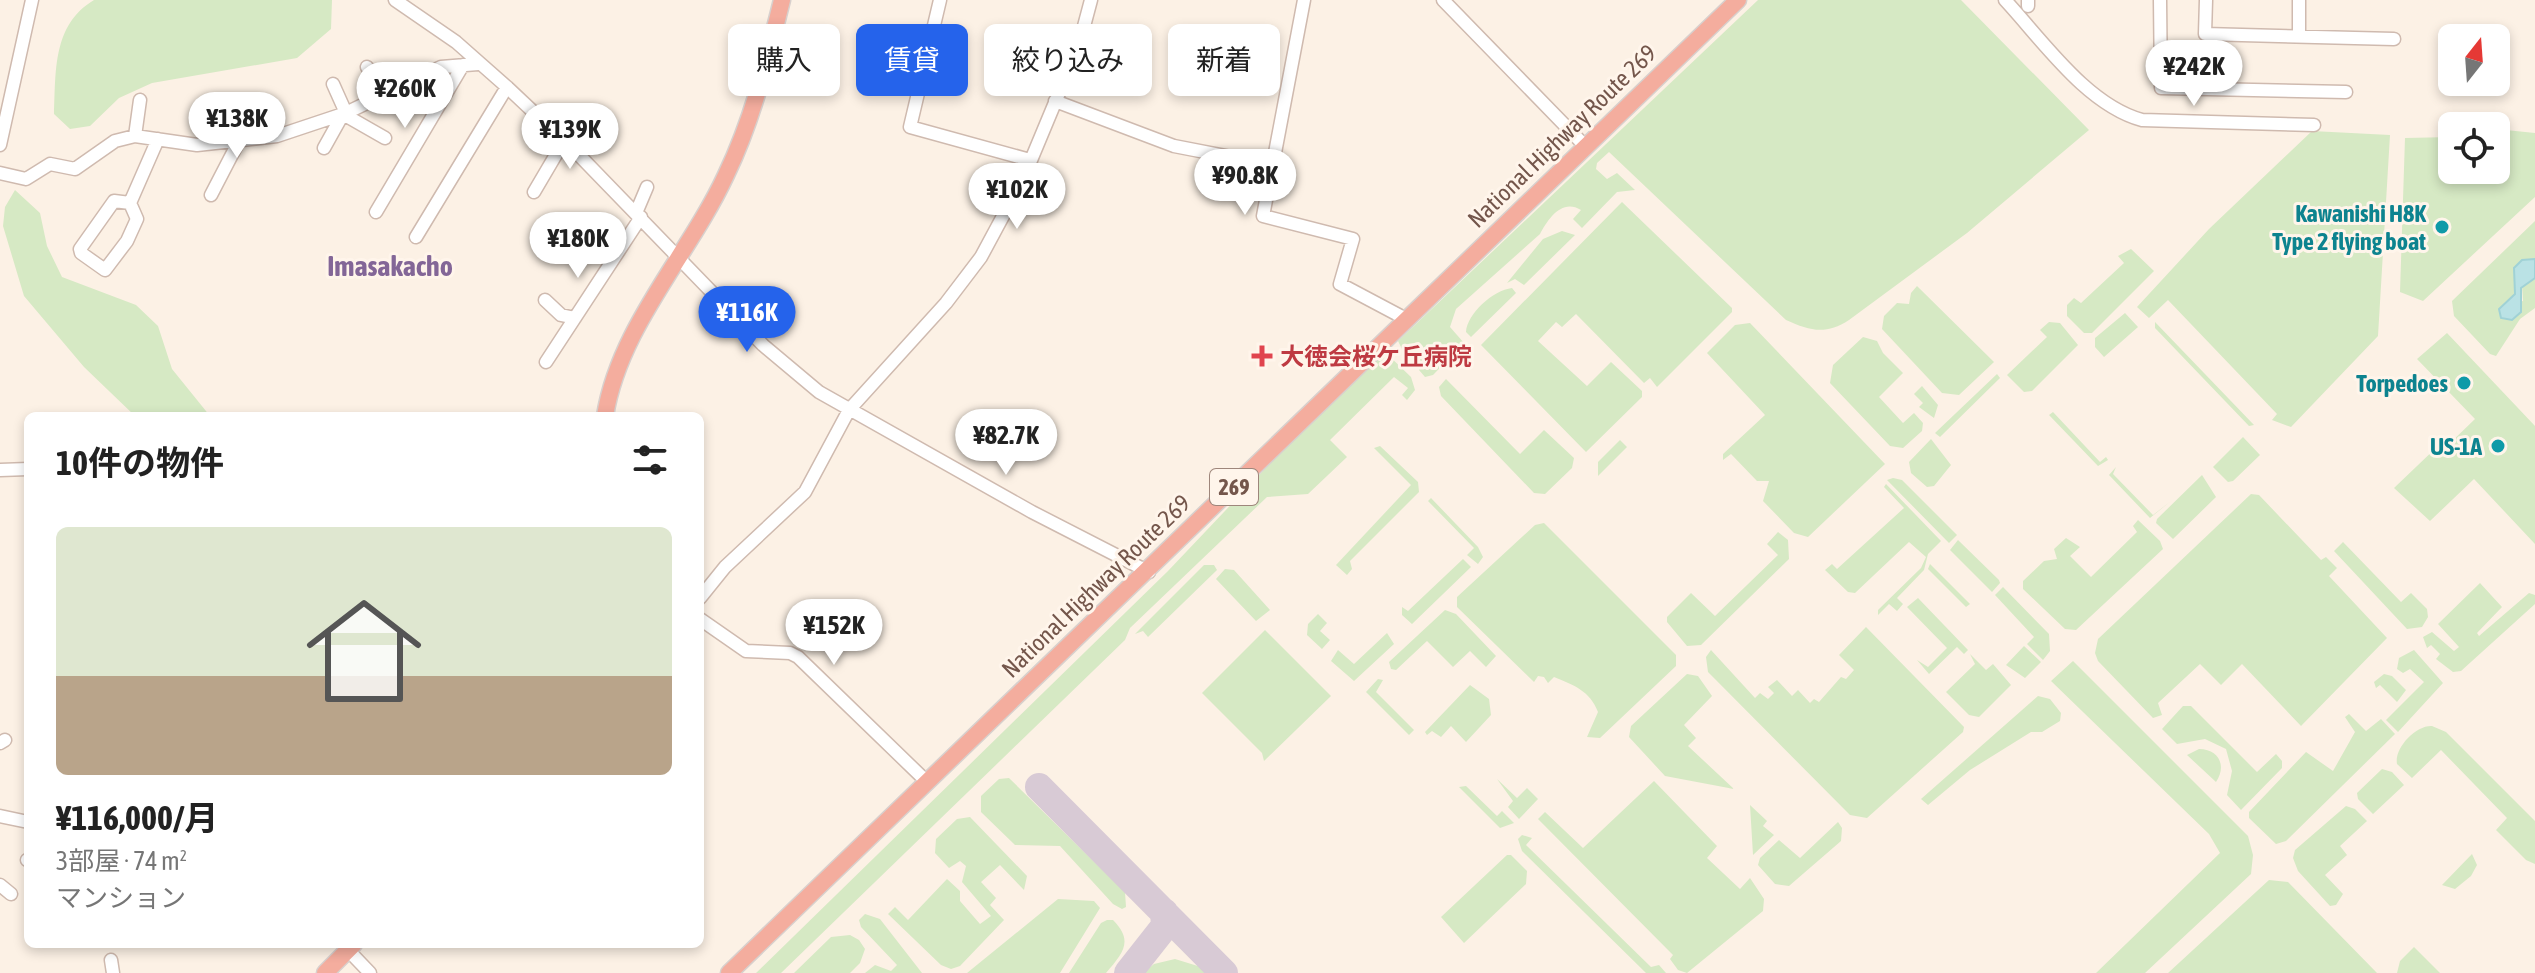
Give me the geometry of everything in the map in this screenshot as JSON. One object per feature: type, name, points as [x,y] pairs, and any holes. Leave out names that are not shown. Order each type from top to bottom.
[{"type":"highway","points":[[607,412],[642,320],[726,177],[752,113],[782,0]]},
{"type":"highway","name":"National Highway Route 269","points":[[729,973],[925,780],[1149,572],[1406,319],[1738,0]]},
{"type":"highway","points":[[325,973],[350,948]]},
{"type":"street","points":[[0,145],[32,0]]},
{"type":"street","points":[[395,0],[456,42],[507,87],[680,257],[763,345],[819,392],[1149,572]]},
{"type":"street","points":[[940,0],[910,127],[1030,160]]},
{"type":"street","points":[[704,593],[725,567],[805,492],[849,410],[946,303],[981,257],[1004,217],[1030,160],[1079,45],[1091,0]]},
{"type":"street","points":[[1304,0],[1263,216],[1353,239],[1340,284],[1406,319]]},
{"type":"street","points":[[1443,0],[1586,147]]},
{"type":"street","points":[[2005,0],[2094,95],[2121,114],[2142,120],[2314,125]]},
{"type":"street","points":[[2160,0],[2161,88],[2346,92]]},
{"type":"street","points":[[2206,0],[2205,34],[2394,39]]},
{"type":"street","points":[[2299,0],[2299,35]]},
{"type":"street","points":[[0,173],[26,179],[43,166],[75,169],[115,141],[135,136],[197,145],[277,136],[344,113],[441,67],[478,64]]},
{"type":"street","points":[[376,212],[463,65]]},
{"type":"street","points":[[367,67],[384,95]]},
{"type":"street","points":[[333,84],[344,113],[385,138]]},
{"type":"street","points":[[416,237],[507,87]]},
{"type":"street","points":[[135,136],[140,100]]},
{"type":"street","points":[[1055,101],[1174,146],[1272,165]]},
{"type":"street","points":[[324,148],[344,113]]},
{"type":"street","points":[[130,203],[114,201],[80,249],[99,268],[105,270],[127,241],[137,219],[130,203],[158,139]]},
{"type":"street","points":[[211,195],[239,141]]},
{"type":"street","points":[[534,192],[564,141]]},
{"type":"street","points":[[546,362],[638,215],[647,187]]},
{"type":"street","points":[[545,300],[561,315],[575,318]]},
{"type":"street","points":[[0,470],[24,469]]},
{"type":"street","points":[[704,622],[746,651],[790,653],[798,657],[925,780]]},
{"type":"street","points":[[0,816],[24,821]]},
{"type":"street","points":[[0,885],[11,894]]},
{"type":"street","points":[[352,948],[370,973]]},
{"type":"green space","points":[[94,0],[332,0],[331,29],[297,58],[152,83],[119,98],[90,126],[70,129],[54,114],[56,66],[63,36],[70,22]]},
{"type":"green space","points":[[1758,0],[1961,0],[2089,130],[1967,233],[1849,320],[1833,328],[1818,330],[1786,320],[1609,152],[1597,163],[1596,169],[1607,179],[1617,173],[1635,190],[1617,192],[1582,228],[1573,219],[1581,210],[1568,207],[1556,212],[1540,234],[1456,309],[1450,327],[1464,343],[1433,375],[1425,377],[1419,370],[1418,349],[1414,347],[1404,353],[1398,341]]},
{"type":"green space","points":[[2510,130],[2535,133],[2535,197],[2423,301],[2400,292],[2405,138],[2438,137],[2438,184],[2510,184]]},
{"type":"green space","points":[[2312,131],[2390,135],[2378,336],[2291,427],[2272,420],[2277,414],[2168,300],[2149,318],[2137,307],[2209,229]]},
{"type":"green space","points":[[15,190],[40,213],[47,246],[62,277],[136,305],[158,326],[172,369],[207,412],[131,412],[84,367],[24,296],[3,226],[5,207]]},
{"type":"green space","points":[[1622,202],[1732,308],[1732,312],[1657,387],[1650,378],[1644,383],[1576,314],[1562,327],[1556,322],[1538,341],[1587,386],[1611,362],[1642,391],[1642,397],[1586,452],[1481,345]]},
{"type":"green space","points":[[2535,221],[2535,259],[2526,259],[2513,299],[2501,307],[2523,301],[2522,285],[2535,278],[2535,308],[2520,319],[2496,356],[2490,354],[2454,316],[2452,301]]},
{"type":"green space","points":[[1562,231],[1575,235],[1524,285],[1515,279],[1507,283],[1543,239]]},
{"type":"green space","points":[[2131,249],[2154,271],[2092,333],[2084,333],[2067,316],[2067,305],[2074,298],[2081,303],[2124,263],[2118,256]]},
{"type":"green space","points":[[1917,286],[1994,362],[1959,395],[1942,393],[1882,329],[1884,316],[1897,303],[1909,304],[1911,293]]},
{"type":"green space","points":[[1512,288],[1516,293],[1471,337],[1466,332],[1467,325],[1476,311],[1489,298]]},
{"type":"green space","points":[[2125,313],[2138,327],[2104,357],[2095,347],[2095,338]]},
{"type":"green space","points":[[2049,322],[2060,323],[2078,345],[2032,391],[2024,392],[2007,375],[2047,337],[2040,330]]},
{"type":"green space","points":[[2155,322],[2254,425],[2249,426],[2155,328]]},
{"type":"green space","points":[[1750,323],[1885,464],[1808,537],[1794,533],[1763,501],[1769,481],[1757,481],[1731,454],[1723,460],[1723,454],[1765,415],[1707,353],[1735,325]]},
{"type":"green space","points":[[2447,333],[2535,426],[2535,544],[2474,479],[2430,521],[2394,488],[2440,444],[2446,447],[2475,419],[2417,359]]},
{"type":"green space","points":[[1863,337],[1877,341],[1883,353],[1903,373],[1879,397],[1903,423],[1914,413],[1923,423],[1922,431],[1903,448],[1890,446],[1830,383],[1833,365]]},
{"type":"green space","points":[[1385,352],[1411,377],[1415,390],[1407,400],[1402,395],[1408,388],[1394,377],[1330,440],[1347,457],[1308,494],[1267,497],[1130,628],[1125,640],[781,973],[756,973],[1168,571],[1317,414]]},
{"type":"green space","points":[[1997,374],[2000,378],[1940,437],[1935,433]]},
{"type":"green space","points":[[1446,379],[1520,454],[1544,430],[1574,458],[1572,468],[1545,494],[1534,493],[1441,396],[1439,387]]},
{"type":"green space","points":[[1922,386],[1938,405],[1934,418],[1919,407],[1923,403],[1914,394]]},
{"type":"green space","points":[[2053,412],[2100,462],[2106,457],[2108,460],[2098,466],[2049,415]]},
{"type":"green space","points":[[2243,437],[2260,455],[2233,481],[2228,482],[2213,467]]},
{"type":"green space","points":[[1931,439],[1951,465],[1934,486],[1927,487],[1911,473],[1909,462]]},
{"type":"green space","points":[[1620,440],[1627,447],[1598,476],[1598,462]]},
{"type":"green space","points":[[1380,446],[1418,482],[1419,492],[1350,561],[1352,569],[1347,575],[1336,565],[1411,485],[1374,448]]},
{"type":"green space","points":[[2116,467],[2113,474],[2153,515],[2171,501],[2150,518],[2109,475]]},
{"type":"green space","points":[[2202,475],[2216,497],[2173,539],[2156,523],[2157,519]]},
{"type":"green space","points":[[1887,480],[1902,480],[1957,535],[1949,543]]},
{"type":"green space","points":[[1886,484],[1941,541],[1928,554],[1924,570],[1897,598],[1903,604],[1897,611],[1889,604],[1878,615],[1878,610],[1921,568],[1926,557],[1909,542],[1855,593],[1848,592],[1825,570],[1832,564],[1837,569],[1904,508],[1884,487]]},
{"type":"green space","points":[[2251,494],[2259,495],[2321,560],[2326,557],[2337,568],[2329,576],[2387,638],[2301,726],[2242,664],[2221,685],[2200,664],[2158,703],[2162,715],[2153,718],[2098,661],[2095,653],[2098,639]]},
{"type":"green space","points":[[1431,498],[1478,547],[1483,557],[1478,564],[1467,555],[1474,548],[1428,501]]},
{"type":"green space","points":[[2138,520],[2160,541],[2163,549],[2076,630],[2065,629],[2023,589],[2023,581],[2044,561],[2057,559],[2054,549],[2066,538],[2080,547],[2070,556],[2091,577],[2137,532],[2133,526]]},
{"type":"green space","points":[[1544,523],[1676,655],[1676,666],[1600,738],[1587,737],[1598,712],[1586,694],[1554,677],[1548,683],[1544,677],[1538,676],[1534,682],[1457,607],[1457,597],[1535,525]]},
{"type":"green space","points":[[1778,532],[1788,540],[1789,559],[1701,645],[1687,646],[1667,622],[1667,617],[1691,593],[1715,616],[1778,555],[1767,544]]},
{"type":"green space","points":[[1958,540],[1999,580],[1992,592],[1950,550]]},
{"type":"green space","points":[[2343,542],[2401,602],[2411,593],[2427,609],[2428,617],[2422,627],[2407,629],[2334,551]]},
{"type":"green space","points":[[1463,559],[1471,567],[1412,624],[1402,615],[1402,607],[1408,611]]},
{"type":"green space","points":[[1930,564],[1970,604],[1966,607],[1928,569]]},
{"type":"green space","points":[[1204,565],[1214,565],[1217,570],[1148,637],[1143,631],[1135,634]]},
{"type":"green space","points":[[1225,569],[1234,570],[1270,610],[1256,621],[1216,579]]},
{"type":"green space","points":[[2480,583],[2502,607],[2477,633],[2479,636],[2529,593],[2535,595],[2535,604],[2461,671],[2453,672],[2436,659],[2440,654],[2431,645],[2427,648],[2423,637],[2432,632],[2454,651],[2459,647],[2438,624]]},
{"type":"green space","points":[[2003,587],[2049,634],[2050,651],[2043,660],[2027,644],[2034,637],[1995,595]]},
{"type":"green space","points":[[1918,598],[1968,650],[1964,654],[1957,647],[1929,674],[1917,660],[1928,667],[1947,648],[1907,607]]},
{"type":"green space","points":[[1445,610],[1456,614],[1496,656],[1486,667],[1470,651],[1453,667],[1427,641],[1396,670],[1391,669],[1389,662]]},
{"type":"green space","points":[[1318,614],[1327,623],[1320,631],[1330,640],[1322,649],[1307,635],[1308,624]]},
{"type":"green space","points":[[1866,627],[1964,727],[1963,732],[1867,818],[1850,815],[1708,672],[1706,657],[1711,650],[1755,698],[1760,693],[1768,699],[1774,693],[1768,687],[1777,680],[1792,696],[1798,690],[1810,703],[1814,699],[1819,702],[1841,677],[1846,679],[1854,670],[1839,655]]},
{"type":"green space","points":[[1265,630],[1331,696],[1264,761],[1262,753],[1202,693]]},
{"type":"green space","points":[[1387,633],[1394,644],[1354,681],[1331,661],[1338,650],[1354,664]]},
{"type":"green space","points":[[2024,646],[2041,662],[2025,678],[2006,665]]},
{"type":"green space","points":[[2414,650],[2443,683],[2398,732],[2386,720],[2424,682],[2410,669],[2403,673],[2397,669],[2399,658]]},
{"type":"green space","points":[[1970,654],[1986,670],[1993,664],[2011,685],[1979,717],[1969,715],[1946,692],[1975,664]]},
{"type":"green space","points":[[2073,661],[2248,836],[2253,855],[2251,874],[2145,973],[2096,973],[2220,853],[2209,834],[2051,681]]},
{"type":"green space","points":[[1687,674],[1698,676],[1712,696],[1684,725],[1696,738],[1688,746],[1734,789],[1665,776],[1629,737],[1631,726]]},
{"type":"green space","points":[[2384,674],[2392,676],[2406,690],[2397,702],[2380,685],[2376,688],[2374,682]]},
{"type":"green space","points":[[1378,679],[1383,680],[1376,692],[1414,730],[1409,735],[1366,692]]},
{"type":"green space","points":[[1470,685],[1489,699],[1491,715],[1466,742],[1451,726],[1441,737],[1432,731],[1427,735],[1425,732]]},
{"type":"green space","points":[[2038,696],[2050,699],[2061,713],[2060,721],[2042,732],[2031,732],[1970,770],[1928,805],[1921,799]]},
{"type":"green space","points":[[2183,706],[2191,706],[2257,772],[2276,754],[2282,761],[2282,768],[2241,810],[2227,795],[2232,771],[2226,749],[2205,739],[2177,744],[2162,729]]},
{"type":"green space","points":[[2349,714],[2366,731],[2381,719],[2395,734],[2286,841],[2276,844],[2249,818],[2249,812],[2306,752],[2333,771],[2355,732],[2345,717]]},
{"type":"green space","points":[[2432,726],[2446,732],[2535,821],[2535,864],[2526,860],[2496,830],[2507,818],[2441,750],[2412,778],[2397,764],[2399,751],[2407,739],[2419,729]]},
{"type":"green space","points":[[2199,749],[2212,752],[2219,760],[2221,770],[2216,782],[2187,755]]},
{"type":"green space","points":[[2382,769],[2392,772],[2404,785],[2373,814],[2358,799],[2357,793]]},
{"type":"green space","points":[[1009,778],[1125,892],[1126,907],[1122,909],[1113,904],[1060,846],[1015,845],[981,812],[981,796],[999,779]]},
{"type":"green space","points":[[1497,779],[1517,798],[1527,788],[1538,799],[1519,819],[1508,807],[1513,801]]},
{"type":"green space","points":[[1654,781],[1717,846],[1707,858],[1740,889],[1750,878],[1764,899],[1763,911],[1687,973],[1678,970],[1670,959],[1673,955],[1538,819],[1545,812],[1583,848]]},
{"type":"green space","points":[[1466,786],[1497,816],[1502,811],[1514,823],[1500,828],[1459,787]]},
{"type":"green space","points":[[1750,805],[1767,821],[1763,826],[1774,835],[1753,855]]},
{"type":"green space","points":[[2346,806],[2355,809],[2367,821],[2340,846],[2347,855],[2325,875],[2343,894],[2336,905],[2330,906],[2298,871],[2293,858],[2295,850]]},
{"type":"green space","points":[[970,817],[1027,876],[1024,890],[1000,865],[981,882],[996,898],[990,905],[1004,920],[960,966],[951,969],[941,965],[888,914],[895,907],[908,920],[947,879],[960,891],[960,901],[980,924],[991,916],[962,882],[966,866],[960,861],[949,868],[935,853],[936,839],[957,819]]},
{"type":"green space","points":[[1838,822],[1842,828],[1841,841],[1789,886],[1775,884],[1758,865],[1760,858],[1779,840],[1800,858]]},
{"type":"green space","points":[[1522,835],[1532,838],[1526,845],[1651,967],[1659,965],[1666,973],[1646,973],[1522,851],[1518,839]]},
{"type":"green space","points":[[2472,854],[2477,865],[2471,876],[2455,889],[2442,885]]},
{"type":"green space","points":[[1507,855],[1511,855],[1527,871],[1526,884],[1464,943],[1441,917]]},
{"type":"green space","points":[[2269,880],[2288,882],[2377,973],[2168,973]]},
{"type":"green space","points":[[1058,899],[1094,901],[1100,908],[1060,973],[967,973]]},
{"type":"green space","points":[[865,914],[880,919],[922,973],[865,973],[875,965],[891,971],[897,965],[861,927],[859,920]]},
{"type":"green space","points":[[1113,920],[1123,934],[1124,947],[1117,959],[1106,973],[1069,973],[1101,923]]},
{"type":"green space","points":[[850,935],[859,940],[865,949],[860,963],[850,973],[794,973],[831,937]]},
{"type":"green space","points":[[2414,947],[2440,973],[2397,973],[2400,961]]},
{"type":"green space","points":[[1175,959],[1201,967],[1207,973],[1143,973],[1154,964]]},
{"type":"water","points":[[2535,259],[2535,278],[2521,288],[2521,312],[2512,320],[2501,318],[2499,309],[2515,294],[2514,268],[2522,260]]},
{"type":"taxiway","points":[[1039,787],[1224,973]]},
{"type":"taxiway","points":[[1128,973],[1165,926],[1164,912]]},
{"type":"place","name":"Kawanishi H8K Type 2 flying boat","points":[[2442,227]]},
{"type":"place","name":"大徳会桜ケ丘病院","points":[[1262,356]]},
{"type":"place","name":"Torpedoes","points":[[2464,383]]},
{"type":"place","name":"US-1A","points":[[2498,446]]},
{"type":"district","name":"Imasakacho","points":[[390,266]]}]
